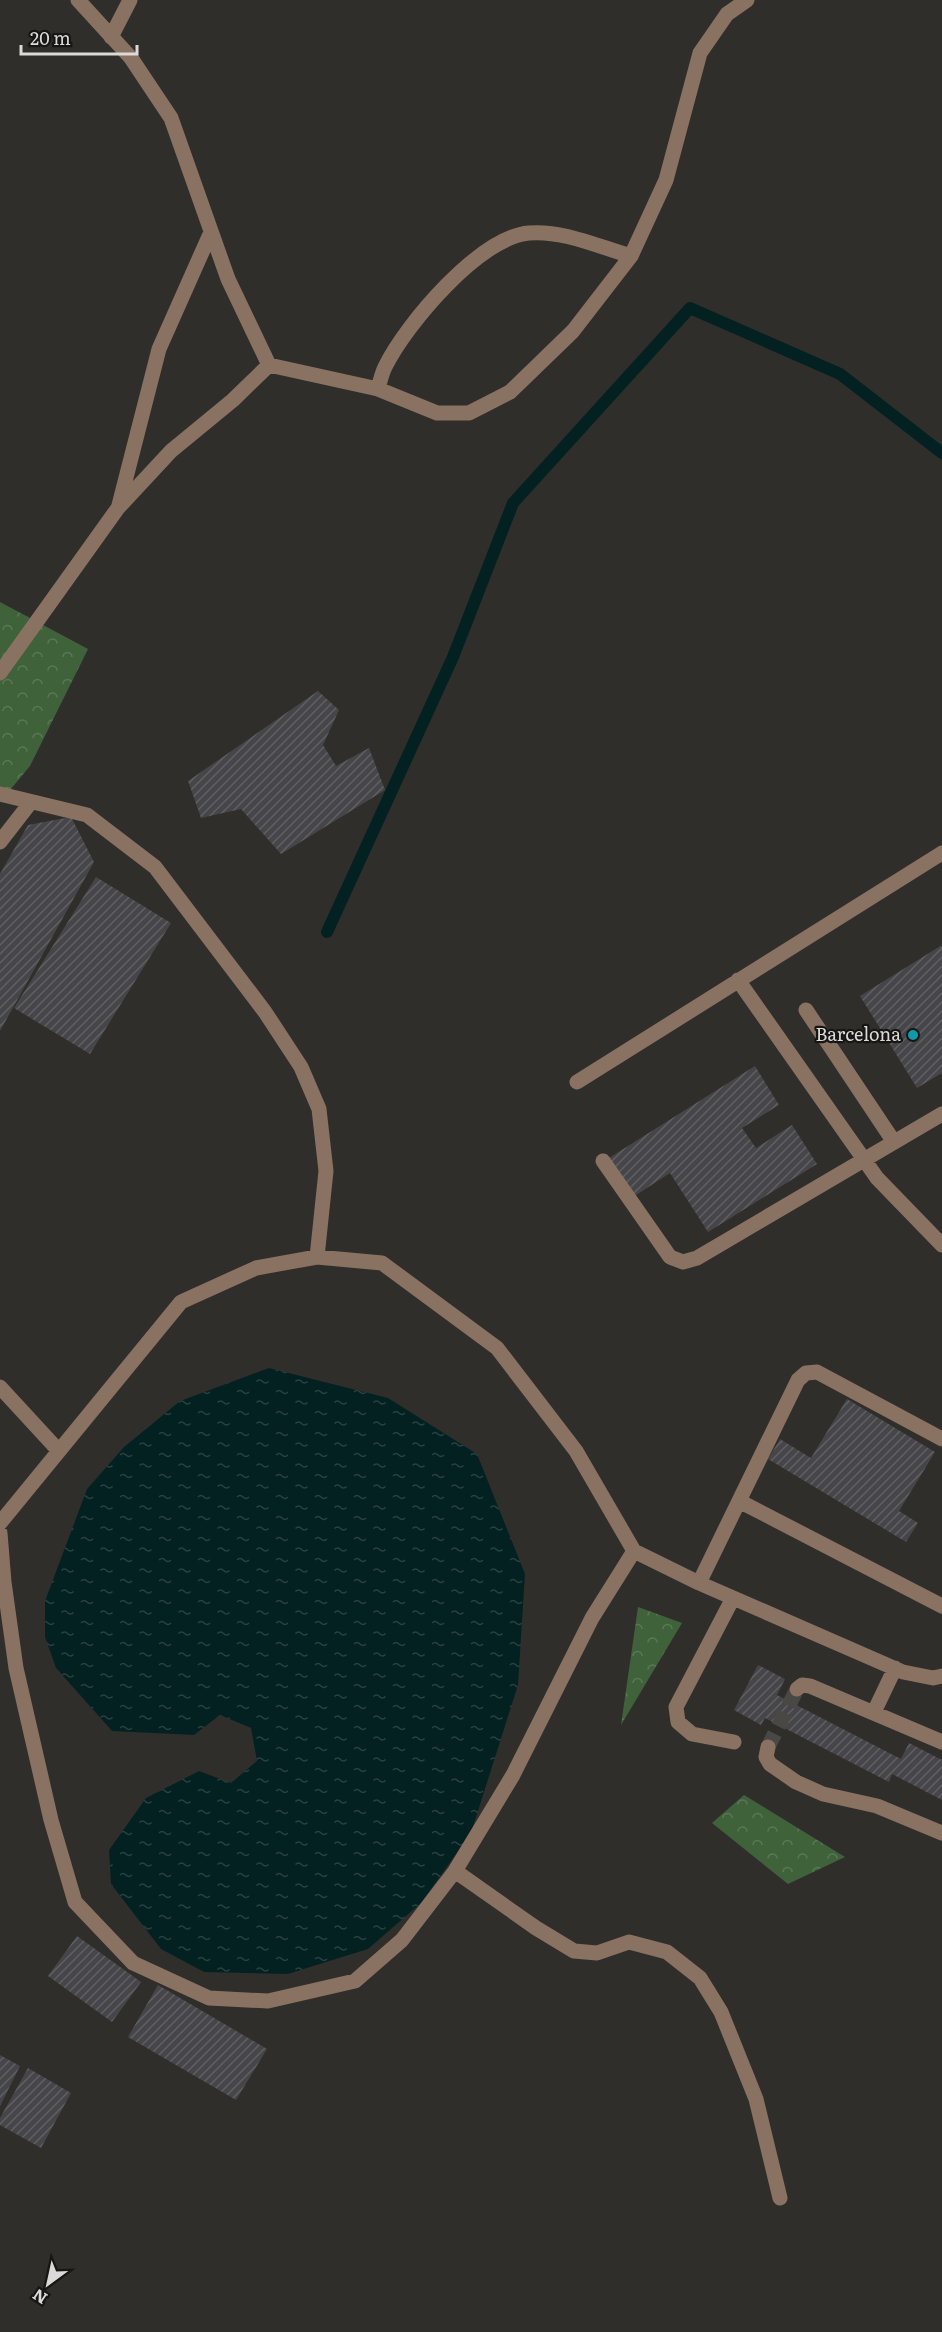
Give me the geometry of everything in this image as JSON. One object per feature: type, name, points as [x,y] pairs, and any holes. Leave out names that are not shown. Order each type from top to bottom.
[{"type":"street","points":[[78,0],[131,58],[171,118],[228,279],[269,365]]},
{"type":"street","points":[[111,37],[130,0]]},
{"type":"street","points":[[269,365],[378,388],[437,413],[469,413],[510,392],[573,331],[631,256],[666,180],[700,53],[727,14],[747,0]]},
{"type":"street","points":[[118,508],[159,349],[211,232]]},
{"type":"street","points":[[378,388],[385,368],[414,322],[458,274],[501,240],[528,233],[556,234],[631,256]]},
{"type":"street","points":[[0,673],[118,508],[171,451],[233,400],[269,365]]},
{"type":"street","points":[[0,794],[87,815],[155,867],[265,1012],[301,1067],[319,1109],[326,1171],[317,1257]]},
{"type":"street","points":[[0,842],[31,802]]},
{"type":"street","points":[[577,1082],[942,853]]},
{"type":"street","points":[[738,980],[877,1178],[942,1245]]},
{"type":"street","points":[[806,1010],[894,1142]]},
{"type":"street","points":[[603,1161],[670,1257],[683,1262],[697,1258],[942,1114]]},
{"type":"street","points":[[0,1522],[182,1302],[256,1268],[317,1257],[382,1263],[497,1348],[576,1451],[634,1551],[699,1583],[903,1672],[933,1678],[942,1676]]},
{"type":"street","points":[[699,1583],[798,1380],[806,1373],[817,1372],[942,1439]]},
{"type":"street","points":[[0,1387],[58,1450]]},
{"type":"street","points":[[739,1502],[942,1606]]},
{"type":"street","points":[[0,1533],[16,1668],[51,1820],[75,1902],[133,1963],[209,1998],[268,2001],[355,1981],[402,1940],[455,1871],[513,1775],[592,1618],[634,1551]]},
{"type":"street","points":[[733,1598],[676,1707],[678,1722],[692,1734],[734,1742]]},
{"type":"street","points":[[874,1712],[895,1668]]},
{"type":"street","points":[[797,1689],[802,1685],[810,1686],[942,1742]]},
{"type":"street","points":[[768,1747],[766,1758],[770,1764],[796,1782],[824,1794],[877,1806],[942,1833]]},
{"type":"street","points":[[455,1871],[536,1928],[574,1951],[597,1953],[629,1942],[667,1952],[700,1978],[722,2012],[756,2098],[780,2198]]},
{"type":"green space","points":[[0,602],[88,649],[30,766],[0,802]]},
{"type":"green space","points":[[638,1607],[682,1623],[621,1725]]},
{"type":"green space","points":[[744,1795],[845,1857],[788,1884],[712,1823]]},
{"type":"water","points":[[269,1368],[388,1398],[477,1454],[525,1574],[518,1685],[471,1833],[421,1903],[368,1949],[288,1974],[204,1972],[161,1949],[111,1884],[109,1850],[146,1798],[199,1771],[231,1783],[257,1761],[251,1728],[220,1715],[194,1735],[112,1731],[56,1668],[45,1637],[45,1601],[87,1489],[124,1447],[180,1401]]},
{"type":"building","points":[[318,691],[339,710],[323,745],[336,766],[369,748],[385,790],[281,854],[241,809],[201,818],[188,781]]},
{"type":"building","points":[[71,817],[94,862],[0,1031],[0,874],[28,825]]},
{"type":"building","points":[[96,877],[171,923],[90,1054],[14,1008]]},
{"type":"building","name":"Barcelona","points":[[942,945],[942,1073],[917,1088],[860,996]]},
{"type":"building","points":[[755,1066],[779,1105],[742,1128],[756,1148],[792,1125],[817,1164],[708,1232],[670,1173],[633,1197],[609,1158]]},
{"type":"building","points":[[847,1399],[935,1452],[899,1511],[918,1523],[906,1542],[768,1459],[780,1439],[811,1458]]},
{"type":"building","points":[[758,1665],[785,1679],[777,1695],[901,1759],[909,1743],[942,1760],[942,1800],[892,1774],[889,1782],[765,1718],[761,1725],[734,1710]]},
{"type":"building","points":[[77,1936],[141,1982],[112,2022],[48,1976]]},
{"type":"building","points":[[158,1985],[267,2049],[236,2100],[128,2037]]},
{"type":"building","points":[[0,2055],[20,2066],[0,2106]]},
{"type":"building","points":[[28,2068],[71,2093],[41,2148],[0,2125],[0,2118]]},
{"type":"waterway","points":[[327,932],[453,657],[513,503],[690,308],[840,374],[942,453]]},
{"type":"tunnel","points":[[768,1747],[797,1689]]},
{"type":"place","name":"Barcelona","points":[[913,1035]]}]
